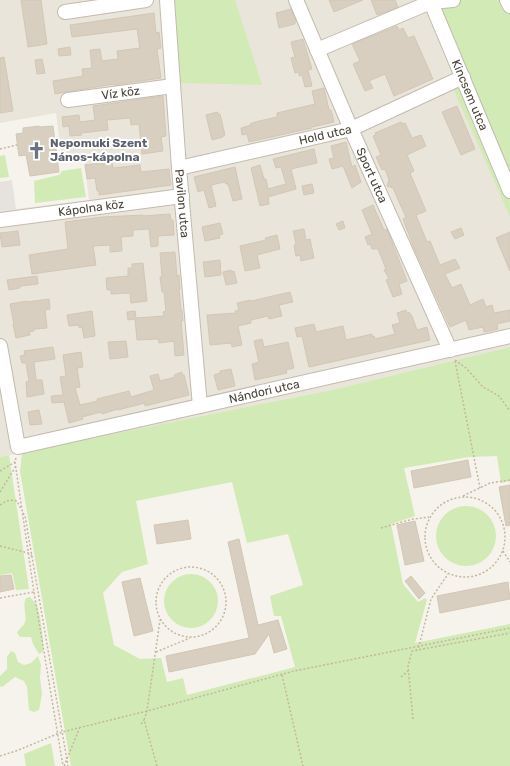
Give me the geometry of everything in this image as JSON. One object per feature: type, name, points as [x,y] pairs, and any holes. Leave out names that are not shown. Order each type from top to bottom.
[{"type":"street","points":[[65,12],[146,0]]},
{"type":"street","name":"Pavilon utca","points":[[168,0],[179,168],[200,406]]},
{"type":"street","name":"Sport utca","points":[[296,0],[351,129],[452,355]]},
{"type":"street","points":[[317,50],[430,1],[453,0]]},
{"type":"street","points":[[507,0],[510,6]]},
{"type":"street","name":"Kincsem utca","points":[[430,1],[510,191]]},
{"type":"street","name":"Hold utca","points":[[179,168],[351,129],[463,77]]},
{"type":"street","name":"Víz köz","points":[[68,100],[174,86]]},
{"type":"street","name":"Kápolna köz","points":[[0,220],[182,196]]},
{"type":"street","name":"Nándori utca","points":[[18,447],[200,406],[452,355],[510,336]]},
{"type":"street","points":[[0,346],[18,447]]},
{"type":"path","points":[[0,149],[17,145]]},
{"type":"path","points":[[452,355],[483,387],[498,396],[510,411]]},
{"type":"path","points":[[452,355],[480,488]]},
{"type":"path","points":[[18,447],[15,462],[22,512],[63,766]]},
{"type":"path","points":[[0,471],[15,462]]},
{"type":"path","points":[[0,492],[16,466]]},
{"type":"path","points":[[461,496],[474,498],[487,503],[497,512],[503,524],[506,537],[503,550],[497,562],[487,571],[474,577],[461,578],[448,574],[437,567],[429,556],[424,543],[425,530],[429,517],[437,507],[448,500],[490,483],[510,480]]},
{"type":"path","points":[[0,505],[12,500],[18,501],[25,516],[68,766]]},
{"type":"path","points":[[381,528],[413,519],[429,517]]},
{"type":"path","points":[[0,546],[28,553],[32,556]]},
{"type":"path","points":[[503,550],[510,562]]},
{"type":"path","points":[[156,652],[190,638],[212,632],[220,623],[225,613],[227,601],[224,590],[218,580],[209,572],[199,568],[187,567],[176,570],[166,577],[160,586],[156,598],[156,609],[160,620],[168,629],[178,635],[190,638]]},
{"type":"path","points":[[416,651],[419,646],[431,599],[448,574]]},
{"type":"path","points":[[0,598],[34,592]]},
{"type":"path","points":[[141,724],[147,711],[160,620]]},
{"type":"path","points":[[0,756],[16,751],[58,733],[282,675],[510,628]]},
{"type":"path","points":[[413,719],[408,671],[412,651],[510,633]]},
{"type":"path","points":[[401,677],[408,671]]},
{"type":"path","points":[[282,675],[303,766]]},
{"type":"path","points":[[144,720],[157,766]]},
{"type":"path","points":[[63,766],[80,727]]},
{"type":"shaded area","points":[[0,0],[510,0],[510,347],[332,390],[0,457],[0,211],[89,200],[84,159],[62,160],[56,113],[0,123]]},
{"type":"shaded area","points":[[12,180],[16,209],[0,211],[0,182]]},
{"type":"green space","points":[[172,0],[235,0],[262,85],[179,83],[175,2],[172,2]]},
{"type":"green space","points":[[436,0],[510,0],[510,217],[453,88],[471,79]]},
{"type":"green space","points":[[5,155],[9,177],[0,178],[0,156]]},
{"type":"green space","points":[[81,168],[86,197],[35,203],[34,181],[59,175],[62,171]]},
{"type":"green space","points":[[510,347],[510,481],[501,483],[497,456],[469,457],[404,468],[415,516],[391,524],[403,584],[418,602],[425,598],[427,600],[415,643],[510,624],[510,766],[71,766],[20,471],[22,452],[332,390]],"holes":[[[232,482],[247,543],[288,534],[303,585],[270,596],[274,616],[281,616],[295,667],[187,695],[183,678],[167,682],[161,658],[140,659],[114,645],[103,593],[122,572],[148,564],[136,501]]]},
{"type":"green space","points":[[9,455],[29,589],[16,590],[12,573],[0,575],[0,457]]},
{"type":"green space","points":[[466,506],[478,508],[491,519],[494,524],[496,536],[494,548],[483,561],[478,564],[466,566],[454,564],[441,553],[438,548],[436,536],[438,524],[449,511],[454,508]]},
{"type":"green space","points":[[191,574],[201,576],[210,582],[216,591],[218,601],[216,611],[210,620],[201,626],[191,628],[181,626],[172,620],[166,611],[164,601],[166,591],[172,582],[181,576]]},
{"type":"green space","points":[[30,597],[37,605],[40,617],[43,652],[39,654],[31,637],[20,637],[17,633],[25,622],[24,604],[26,598]]},
{"type":"green space","points":[[11,651],[15,653],[18,662],[24,665],[31,663],[38,656],[41,665],[40,678],[42,694],[39,710],[34,712],[29,710],[27,687],[24,681],[15,677],[2,687],[0,686],[0,676],[7,669],[7,657]]},
{"type":"green space","points":[[51,743],[55,766],[26,766],[24,754]]},
{"type":"building","points":[[21,0],[41,0],[47,44],[28,47]]},
{"type":"building","points":[[329,0],[363,0],[334,12]]},
{"type":"building","points":[[371,0],[395,0],[398,7],[377,15]]},
{"type":"building","points":[[291,9],[296,21],[295,24],[279,28],[276,13]]},
{"type":"building","points":[[154,13],[156,33],[159,32],[161,48],[157,49],[161,78],[55,94],[53,81],[83,76],[82,69],[92,68],[90,50],[100,49],[102,61],[118,59],[117,51],[140,48],[137,29],[72,37],[70,25]]},
{"type":"building","points":[[397,26],[399,30],[403,28],[408,38],[414,36],[433,79],[394,96],[385,74],[369,81],[373,88],[365,91],[353,64],[360,61],[352,44]]},
{"type":"building","points":[[303,39],[312,69],[308,70],[312,86],[305,87],[302,75],[299,76],[299,72],[295,73],[291,58],[295,57],[291,42]]},
{"type":"building","points":[[70,47],[71,55],[59,56],[58,49]]},
{"type":"building","points":[[4,57],[13,111],[0,113],[0,58]]},
{"type":"building","points":[[42,59],[45,73],[37,74],[35,60]]},
{"type":"building","points":[[324,88],[329,110],[331,110],[334,122],[249,142],[247,134],[242,135],[241,128],[251,125],[250,124],[277,117],[277,113],[315,104],[312,91]]},
{"type":"building","points":[[163,96],[166,136],[161,137],[163,151],[142,154],[139,124],[131,125],[130,118],[107,120],[108,130],[81,133],[82,135],[70,136],[69,126],[63,127],[62,117],[79,115],[80,122],[95,120],[93,106]]},
{"type":"building","points":[[457,106],[475,149],[461,155],[442,112]]},
{"type":"building","points":[[217,112],[220,114],[225,135],[212,140],[206,115]]},
{"type":"building","points":[[401,122],[402,124],[405,123],[412,138],[421,135],[426,146],[407,155],[414,171],[410,173],[426,211],[416,215],[427,242],[430,241],[440,265],[455,259],[460,268],[445,274],[452,288],[461,284],[470,305],[483,299],[486,307],[492,305],[494,313],[510,310],[510,321],[497,324],[498,329],[484,332],[483,327],[469,330],[466,320],[450,327],[414,248],[403,219],[406,217],[393,188],[387,186],[389,180],[385,169],[382,170],[376,157],[381,155],[373,136],[376,135],[375,133]]},
{"type":"building","name":"Nepomuki Szent János-kápolna","points":[[53,126],[59,172],[30,176],[26,155],[19,156],[16,134],[23,133],[23,128]]},
{"type":"building","points":[[346,142],[352,167],[355,165],[361,182],[352,188],[343,166],[332,169],[329,159],[334,158],[331,146]]},
{"type":"building","points":[[314,149],[317,163],[291,169],[296,189],[268,197],[269,204],[260,206],[251,168],[260,165],[264,179],[266,179],[268,189],[286,184],[281,167],[276,168],[273,159]]},
{"type":"building","points":[[112,162],[113,168],[140,165],[141,172],[169,169],[171,185],[99,195],[95,178],[87,179],[85,165]]},
{"type":"building","points":[[235,167],[242,199],[233,201],[228,184],[225,182],[211,185],[216,206],[209,208],[204,190],[198,192],[194,177]]},
{"type":"building","points":[[312,184],[314,193],[304,195],[302,186]]},
{"type":"building","points":[[373,205],[384,230],[387,229],[407,281],[399,284],[402,294],[393,297],[386,280],[389,279],[384,270],[386,269],[378,249],[372,249],[370,244],[368,245],[365,237],[372,234],[362,210]]},
{"type":"building","points":[[170,214],[171,220],[173,220],[174,235],[158,236],[158,246],[151,247],[149,229],[133,230],[133,236],[121,237],[122,251],[110,252],[110,245],[93,246],[96,265],[32,274],[29,255],[68,249],[65,222],[102,217]]},
{"type":"building","points":[[343,221],[345,228],[339,230],[336,224]]},
{"type":"building","points":[[220,223],[223,234],[219,235],[220,238],[205,241],[202,227]]},
{"type":"building","points":[[461,228],[464,235],[455,239],[451,232]]},
{"type":"building","points":[[304,229],[306,240],[310,239],[314,258],[301,261],[300,255],[296,256],[294,246],[296,243],[293,231]]},
{"type":"building","points":[[18,231],[20,245],[2,247],[0,233]]},
{"type":"building","points":[[510,232],[510,271],[496,238]]},
{"type":"building","points":[[277,235],[280,249],[257,255],[260,268],[245,271],[240,246],[266,240],[265,238]]},
{"type":"building","points":[[175,252],[177,276],[179,275],[184,355],[175,356],[174,341],[159,343],[158,339],[137,340],[135,319],[128,320],[127,312],[135,311],[136,318],[164,316],[163,312],[166,311],[164,292],[162,292],[160,277],[162,277],[160,253]]},
{"type":"building","points":[[220,260],[221,275],[205,277],[203,262]]},
{"type":"building","points":[[143,263],[147,301],[131,303],[130,293],[111,294],[111,290],[107,290],[106,278],[128,276],[128,268],[132,268],[132,264]]},
{"type":"building","points":[[231,270],[231,272],[234,271],[237,283],[226,285],[223,272]]},
{"type":"building","points":[[37,276],[38,284],[20,286],[20,288],[9,290],[7,280]]},
{"type":"building","points":[[290,292],[293,302],[279,305],[282,316],[269,319],[268,316],[251,320],[251,323],[238,326],[242,345],[232,347],[231,343],[210,345],[207,315],[236,313],[235,311],[239,310],[237,303]]},
{"type":"building","points":[[49,299],[50,309],[45,310],[47,328],[34,329],[34,331],[29,332],[30,335],[16,338],[10,304]]},
{"type":"building","points":[[406,310],[407,313],[409,312],[412,316],[417,330],[427,327],[430,340],[309,367],[302,336],[297,337],[295,328],[314,324],[316,332],[343,326],[346,340],[372,334],[372,337],[374,336],[375,339],[395,334],[392,325],[400,323],[397,313]]},
{"type":"building","points":[[92,311],[95,336],[84,338],[82,327],[79,328],[79,325],[69,326],[67,315]]},
{"type":"building","points":[[262,339],[264,347],[288,342],[294,368],[286,370],[287,373],[255,380],[252,364],[259,362],[254,341]]},
{"type":"building","points":[[126,341],[128,357],[110,359],[108,342]]},
{"type":"building","points":[[53,347],[55,359],[34,362],[36,380],[42,380],[44,394],[27,397],[26,382],[29,381],[26,363],[22,363],[20,356],[25,355],[24,351]]},
{"type":"building","points":[[81,352],[83,367],[77,368],[80,387],[75,388],[80,405],[129,391],[131,397],[154,390],[150,376],[158,374],[160,381],[175,377],[174,375],[182,372],[189,395],[145,406],[145,403],[102,414],[101,412],[82,417],[83,419],[69,423],[64,402],[52,403],[51,396],[63,395],[60,377],[66,376],[63,355]]},
{"type":"building","points":[[231,369],[235,386],[218,390],[214,375],[220,373],[220,371]]},
{"type":"building","points":[[39,410],[42,424],[30,425],[28,412]]},
{"type":"building","points":[[468,460],[471,477],[414,488],[411,471]]},
{"type":"building","points":[[510,485],[510,525],[506,526],[499,487]]},
{"type":"building","points":[[188,520],[191,539],[157,544],[154,525]]},
{"type":"building","points":[[415,521],[424,561],[405,565],[397,525]]},
{"type":"building","points":[[239,539],[258,625],[278,620],[287,649],[274,653],[269,634],[255,654],[169,672],[166,656],[249,638],[228,542]]},
{"type":"building","points":[[11,575],[14,589],[0,592],[0,576]]},
{"type":"building","points":[[411,576],[425,593],[419,599],[405,581]]},
{"type":"building","points":[[140,578],[153,631],[134,636],[122,582]]},
{"type":"building","points":[[508,582],[510,599],[440,613],[437,596]]},
{"type":"place","name":"Nepomuki Szent János-kápolna","points":[[37,150]]}]
